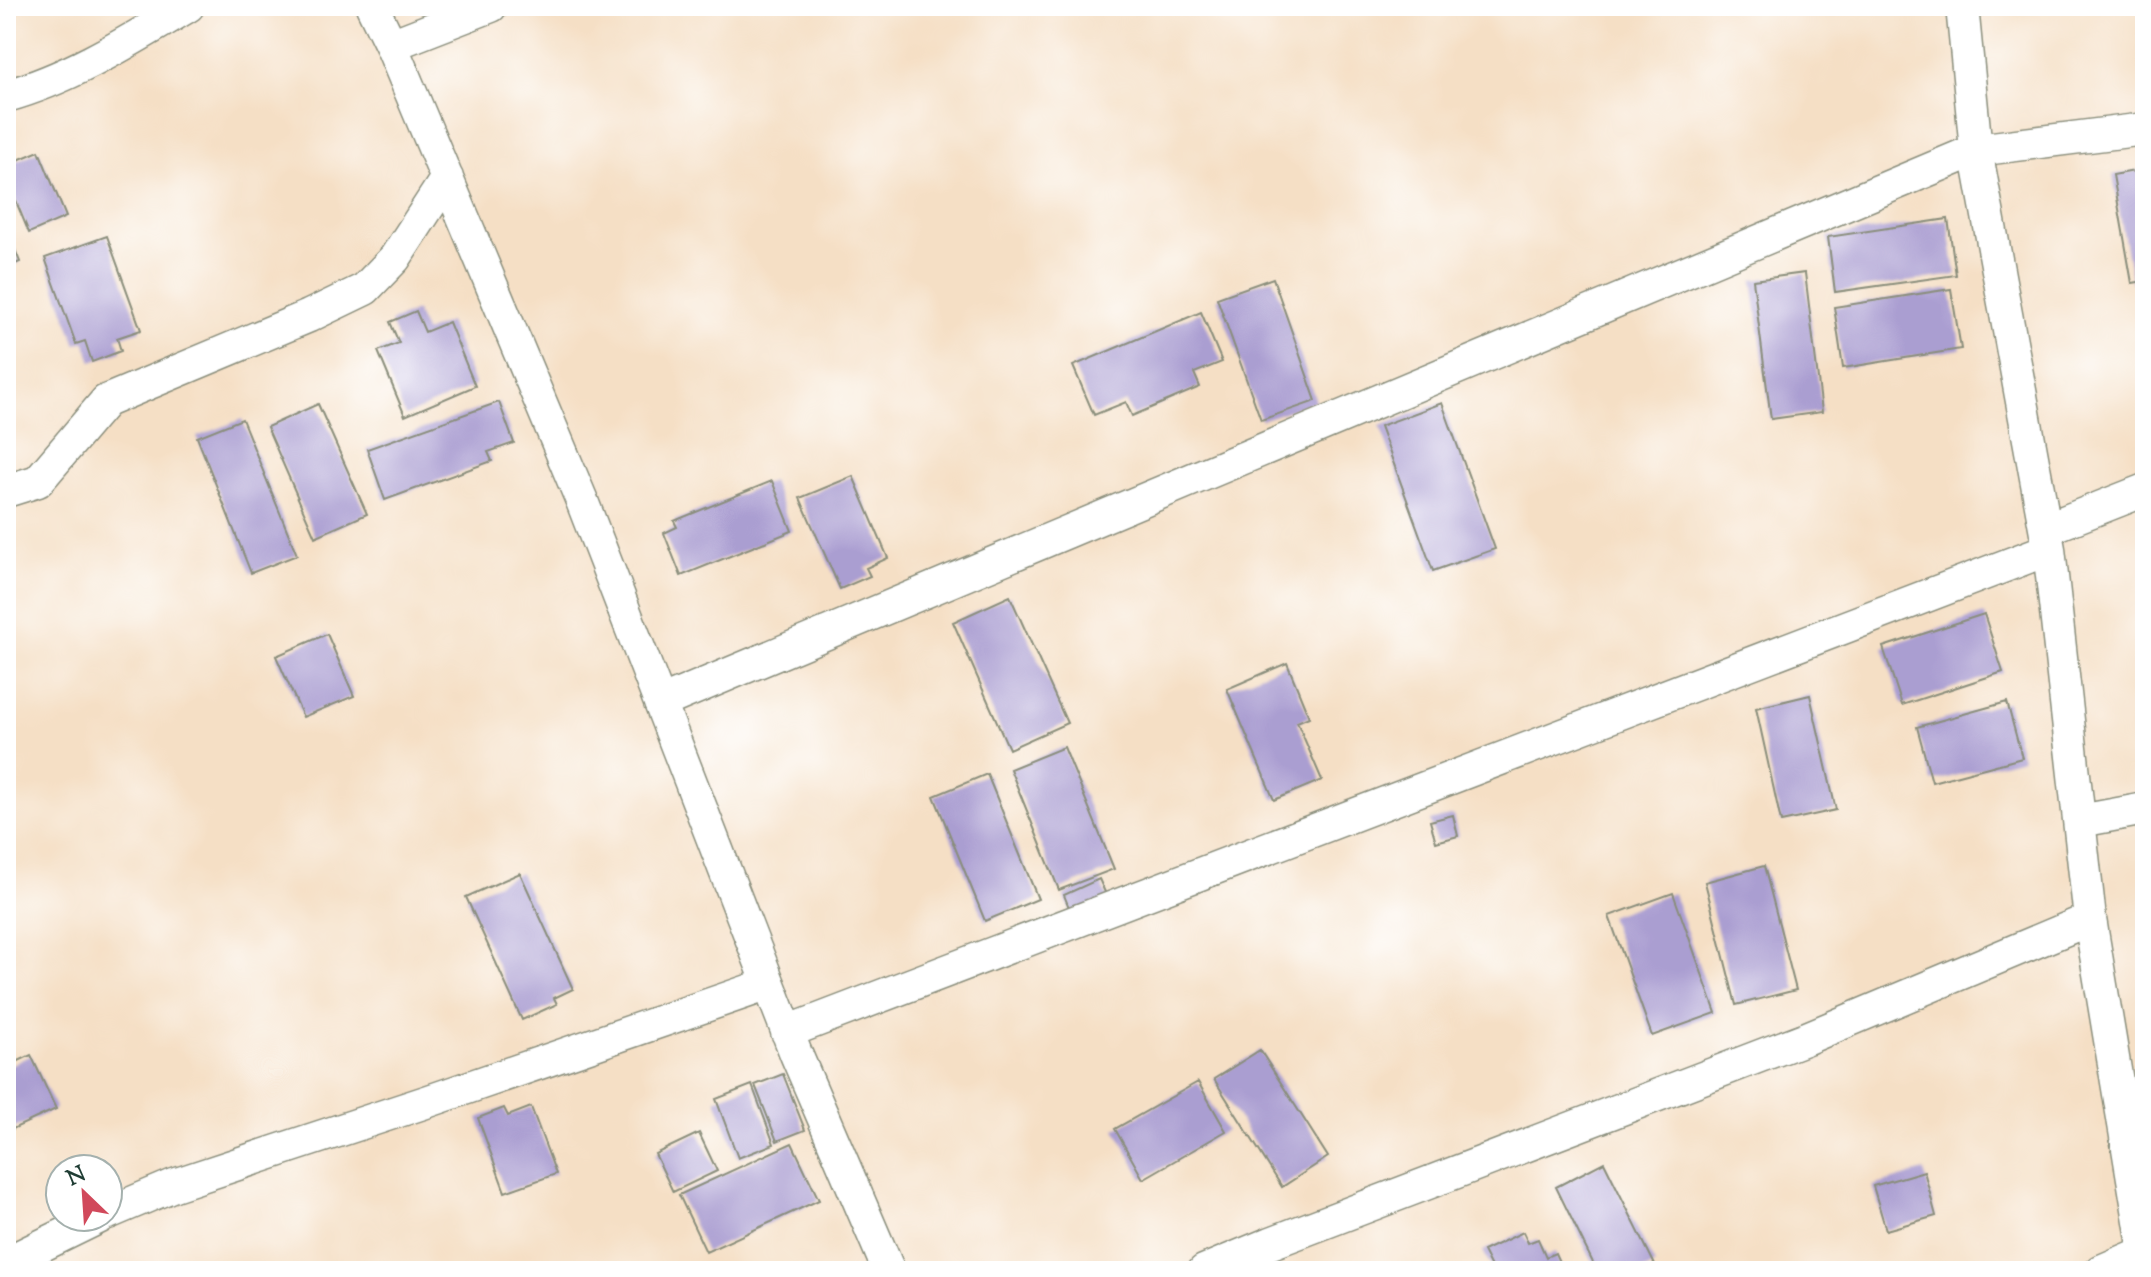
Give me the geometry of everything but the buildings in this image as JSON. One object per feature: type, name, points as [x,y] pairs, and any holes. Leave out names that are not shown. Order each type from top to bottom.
[{"type":"street","points":[[6,96],[118,48],[188,6]]},
{"type":"street","points":[[372,6],[582,501],[787,1032],[889,1271]]},
{"type":"street","points":[[391,45],[491,6]]},
{"type":"street","points":[[1962,6],[1976,150],[2047,539],[2090,919],[2145,1251],[2101,1271]]},
{"type":"street","points":[[660,703],[1976,150],[2145,129]]},
{"type":"street","points":[[6,491],[38,481],[106,401],[309,316],[365,289],[395,258],[447,178]]},
{"type":"street","points":[[787,1032],[2047,539],[2145,490]]},
{"type":"street","points":[[2080,821],[2145,809]]},
{"type":"street","points":[[1204,1271],[1285,1237],[1807,1038],[2090,919]]},
{"type":"street","points":[[124,1206],[174,1185],[769,984]]},
{"type":"street","points":[[6,1263],[67,1233]]}]
